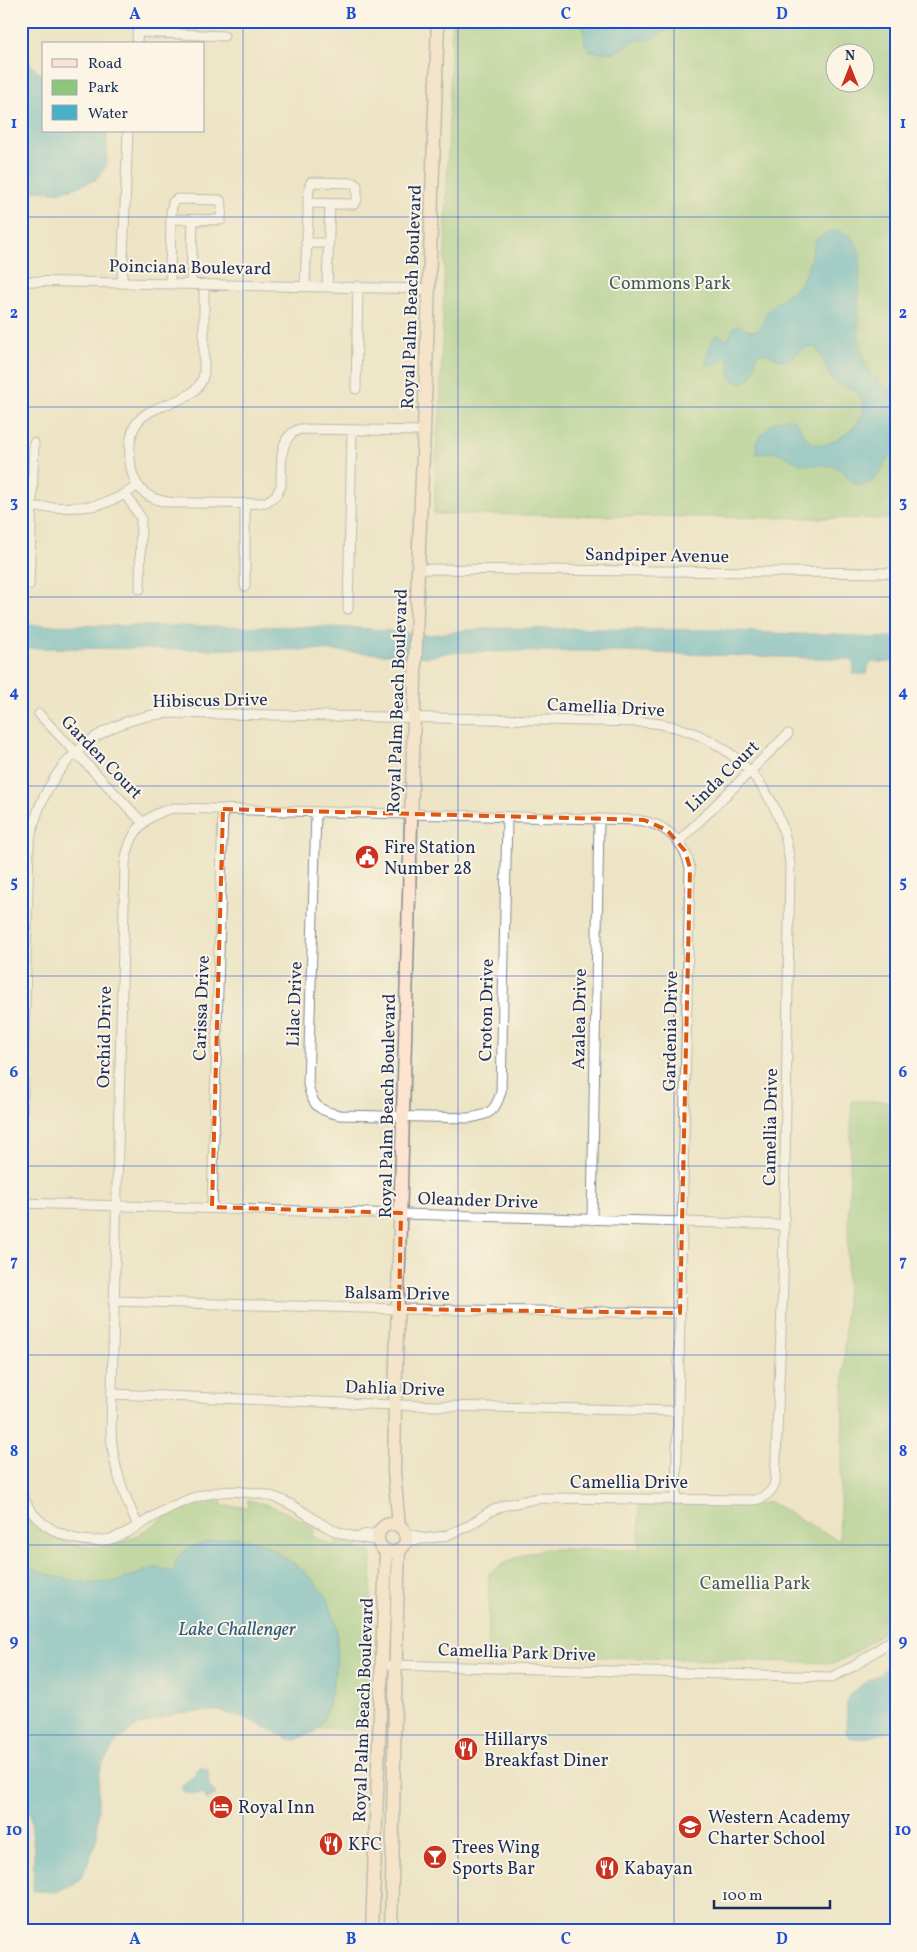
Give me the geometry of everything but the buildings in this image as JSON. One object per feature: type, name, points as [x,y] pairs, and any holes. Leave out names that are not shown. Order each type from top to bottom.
[{"type":"street","points":[[137,42],[138,21]]},
{"type":"street","name":"Royal Palm Beach Boulevard","points":[[391,1931],[395,1665],[393,1537],[395,1405],[416,631],[438,21]]},
{"type":"street","points":[[138,32],[224,36]]},
{"type":"street","points":[[122,282],[128,132]]},
{"type":"street","points":[[305,285],[308,203],[311,182],[354,184],[357,186],[354,204],[308,203]]},
{"type":"street","points":[[170,283],[171,220],[173,202],[177,199],[220,200],[222,205],[221,220],[171,220]]},
{"type":"street","points":[[328,286],[330,204]]},
{"type":"street","points":[[191,283],[193,220]]},
{"type":"street","points":[[306,243],[329,243]]},
{"type":"street","name":"Poinciana Boulevard","points":[[21,280],[429,288]]},
{"type":"street","points":[[204,284],[203,378],[198,388],[189,395],[153,409],[138,420],[133,431],[129,451],[132,473],[138,486],[146,494],[164,502],[266,502],[276,496],[281,486],[284,443],[290,434],[300,429],[424,431]]},
{"type":"street","points":[[356,389],[358,286]]},
{"type":"street","points":[[348,608],[352,430]]},
{"type":"street","points":[[30,585],[34,443]]},
{"type":"street","points":[[32,507],[88,507],[112,502],[138,486]]},
{"type":"street","points":[[126,495],[141,518],[140,589]]},
{"type":"street","points":[[245,503],[245,586]]},
{"type":"street","name":"Sandpiper Avenue","points":[[418,569],[896,573]]},
{"type":"street","name":"Hibiscus Drive","points":[[21,1159],[29,845],[35,818],[45,792],[74,753],[104,731],[121,723],[162,713],[414,718]]},
{"type":"street","name":"Garden Court","points":[[39,714],[74,753],[143,823]]},
{"type":"street","name":"Camellia Drive","points":[[393,1537],[431,1538],[456,1532],[489,1512],[522,1500],[539,1498],[754,1500],[765,1496],[775,1483],[784,1225],[790,865],[785,834],[779,816],[764,788],[750,771],[726,750],[710,740],[688,731],[655,723],[414,718]]},
{"type":"street","name":"Linda Court","points":[[679,841],[788,734]]},
{"type":"street","name":"Orchid Drive","points":[[138,1526],[121,1484],[112,1452],[111,1394],[124,864],[129,844],[143,823],[160,812],[172,808],[412,815]]},
{"type":"street","name":"Carissa Drive","points":[[212,1207],[223,809]]},
{"type":"street","name":"Lilac Drive","points":[[316,812],[308,1084],[311,1097],[318,1107],[327,1112],[404,1116]]},
{"type":"street","points":[[412,815],[637,820],[650,822],[667,830],[679,841]]},
{"type":"street","name":"Croton Drive","points":[[404,1116],[469,1118],[483,1116],[492,1110],[501,1092],[507,818]]},
{"type":"street","name":"Azalea Drive","points":[[592,1220],[599,819]]},
{"type":"street","name":"Gardenia Drive","points":[[676,1498],[690,868],[679,841]]},
{"type":"street","name":"Oleander Drive","points":[[21,1203],[212,1207],[784,1225]]},
{"type":"street","name":"Balsam Drive","points":[[113,1301],[399,1309],[680,1313]]},
{"type":"street","name":"Dahlia Drive","points":[[111,1394],[395,1405],[678,1411]]},
{"type":"street","points":[[21,1491],[30,1509],[41,1521],[66,1536],[82,1539],[109,1539],[124,1534],[176,1504],[194,1497],[226,1491],[258,1493],[288,1503],[329,1528],[358,1536],[393,1537]]},
{"type":"street","name":"Royal Palm Beach Boulevard","points":[[372,1931],[381,1665],[393,1537]]},
{"type":"street","name":"Camellia Park Drive","points":[[381,1665],[832,1677],[854,1666],[896,1637]]},
{"type":"highlighted area","points":[[223,809],[644,820],[667,830],[685,851],[690,868],[680,1313],[399,1309],[401,1213],[212,1207]]},
{"type":"green space","name":"Commons Park","points":[[452,21],[896,21],[896,519],[434,514],[437,432],[440,412]]},
{"type":"green space","name":"Camellia Park","points":[[852,1101],[896,1101],[896,1622],[856,1652],[835,1663],[488,1654],[489,1573],[516,1558],[531,1552],[547,1549],[639,1550],[639,1504],[748,1506],[770,1502],[839,1541]]},
{"type":"green space","points":[[221,1499],[222,1506],[248,1507],[248,1500],[275,1508],[315,1529],[312,1536],[333,1546],[337,1540],[357,1546],[360,1550],[370,1552],[372,1555],[368,1730],[318,1728],[327,1711],[334,1678],[337,1644],[333,1614],[320,1588],[295,1564],[275,1550],[258,1543],[196,1547],[178,1556],[175,1569],[170,1571],[152,1568],[122,1580],[105,1583],[69,1580],[21,1563],[21,1514],[25,1512],[46,1532],[58,1539],[84,1547],[98,1547],[127,1540],[179,1511],[197,1504]]},
{"type":"water","points":[[564,21],[692,21],[669,28],[652,39],[635,41],[613,53],[590,51],[585,44],[583,25]]},
{"type":"water","points":[[21,51],[42,75],[42,132],[107,132],[107,166],[97,179],[72,189],[55,192],[21,191]]},
{"type":"water","points":[[836,231],[852,238],[860,253],[858,333],[862,355],[870,373],[884,387],[896,390],[896,449],[892,452],[879,475],[864,485],[854,483],[836,467],[801,464],[776,452],[757,454],[756,442],[772,424],[781,419],[794,420],[808,440],[820,445],[828,444],[843,436],[861,418],[863,406],[857,390],[836,384],[829,375],[817,348],[805,348],[789,361],[764,353],[757,354],[753,375],[743,382],[736,382],[731,377],[728,359],[724,357],[711,366],[706,362],[708,351],[716,334],[728,340],[734,327],[739,325],[750,331],[760,330],[766,314],[775,303],[799,286],[807,271],[816,240],[826,233]]},
{"type":"water","points":[[21,625],[323,627],[359,628],[430,635],[494,628],[717,630],[836,634],[871,638],[896,637],[896,662],[872,662],[868,667],[867,674],[853,674],[854,664],[851,660],[846,659],[581,651],[467,652],[446,653],[429,657],[318,650],[21,648]]},
{"type":"water","name":"Lake Challenger","points":[[233,1537],[261,1543],[277,1552],[305,1572],[327,1597],[336,1623],[336,1665],[332,1689],[322,1722],[315,1732],[296,1740],[287,1738],[254,1722],[220,1711],[178,1713],[138,1726],[117,1741],[101,1766],[97,1837],[81,1878],[74,1884],[56,1892],[33,1891],[34,1850],[30,1812],[22,1790],[21,1563],[46,1574],[88,1584],[118,1581],[155,1568],[170,1571],[175,1569],[178,1557],[187,1549]]},
{"type":"water","points":[[896,1662],[896,1727],[874,1736],[851,1739],[846,1731],[847,1699],[852,1692]]},
{"type":"water","points":[[201,1767],[208,1770],[209,1786],[216,1794],[208,1801],[201,1794],[184,1793],[182,1789],[182,1785],[197,1774]]},
{"type":"place","name":"Fire Station Number 28","points":[[367,857]]},
{"type":"place","name":"Hillarys Breakfast Diner","points":[[466,1749]]},
{"type":"place","name":"Royal Inn","points":[[221,1807]]},
{"type":"place","name":"Western Academy Charter School","points":[[690,1827]]},
{"type":"place","name":"KFC","points":[[331,1844]]},
{"type":"place","name":"Trees Wing Sports Bar","points":[[435,1857]]},
{"type":"place","name":"Kabayan","points":[[607,1868]]}]
